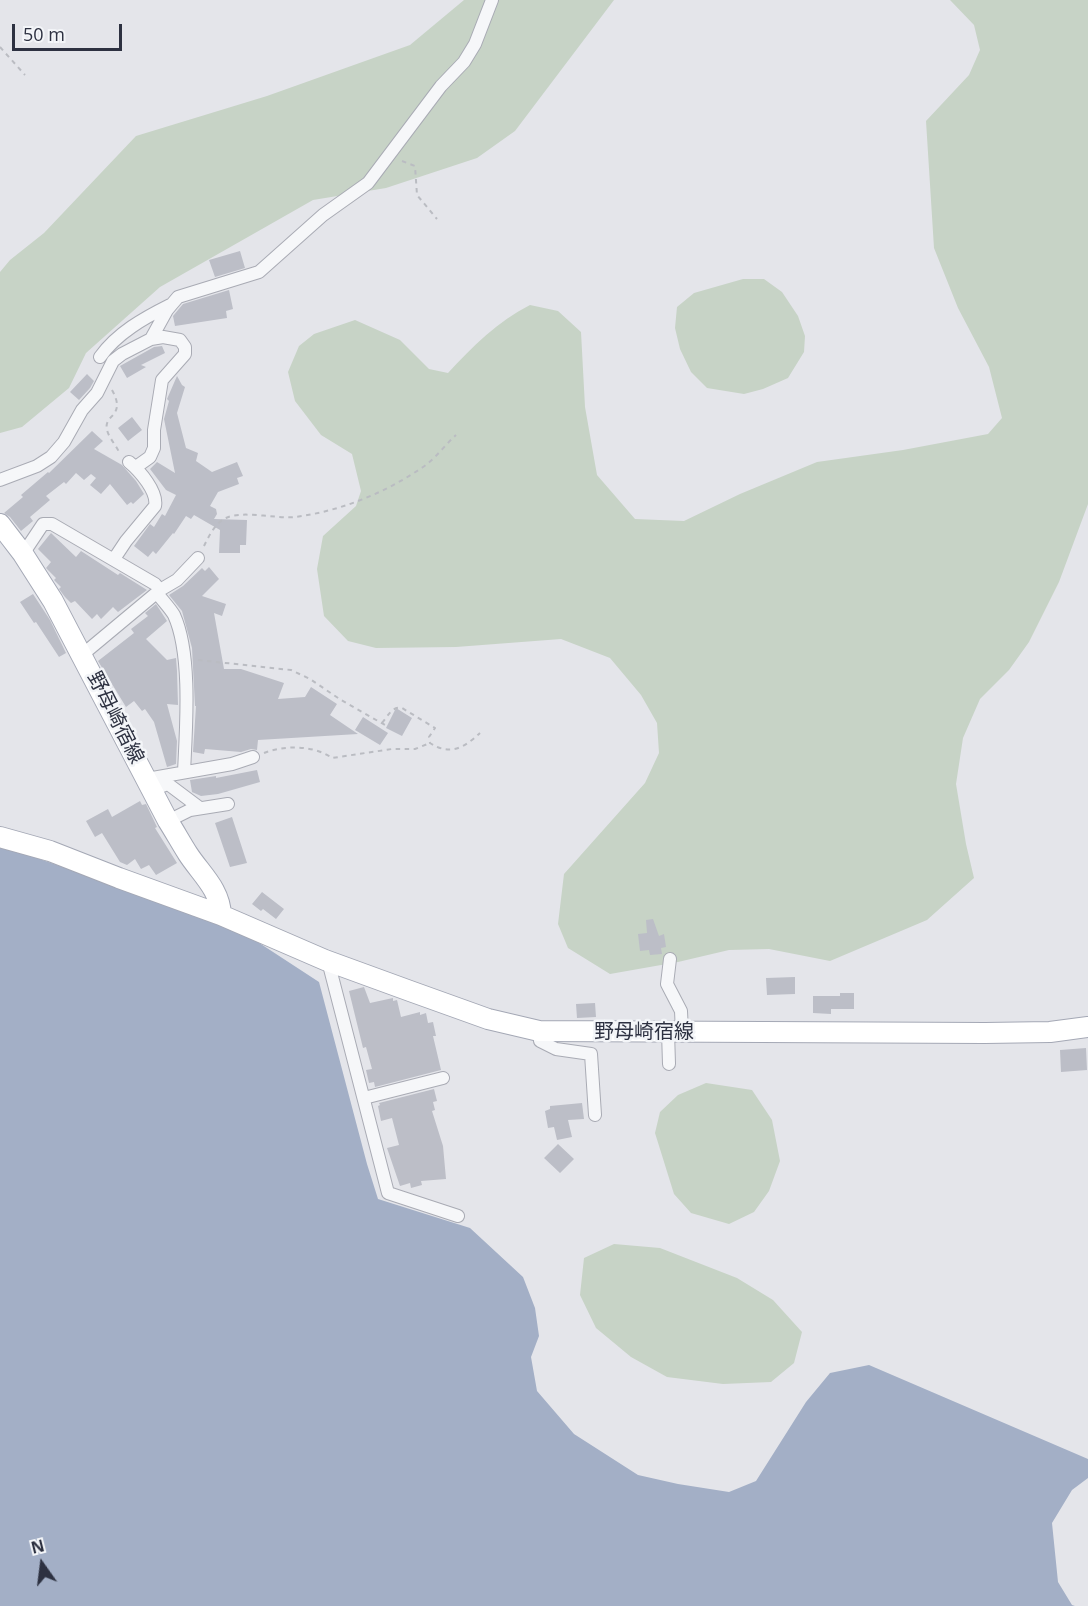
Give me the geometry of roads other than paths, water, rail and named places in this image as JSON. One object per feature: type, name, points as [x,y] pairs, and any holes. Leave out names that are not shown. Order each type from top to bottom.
[{"type":"main road","name":"野母崎宿線","points":[[0,524],[23,554],[53,601],[168,821],[188,854],[215,889],[221,906],[221,915]]},
{"type":"main road","name":"野母崎宿線","points":[[9,839],[50,851],[221,915],[328,962],[488,1019],[539,1031],[985,1033],[1050,1032],[1088,1027]]},
{"type":"street","points":[[151,339],[178,297],[259,272],[323,215],[368,183],[441,86],[464,62],[475,44],[492,0]]},
{"type":"street","points":[[100,357],[108,346],[142,319],[171,305]]},
{"type":"street","points":[[0,480],[37,466],[51,457],[64,442],[82,410],[97,393],[113,361],[151,339],[163,337],[180,340],[186,351],[162,380],[154,430],[154,448],[150,457],[133,465],[153,493],[156,501],[155,507],[114,559]]},
{"type":"street","points":[[23,554],[43,524],[52,524],[155,584],[174,615],[183,658],[187,700],[184,772]]},
{"type":"street","points":[[82,655],[158,592],[177,580],[198,558]]},
{"type":"street","points":[[149,784],[184,772],[232,764],[253,757]]},
{"type":"street","points":[[149,784],[168,784],[201,808]]},
{"type":"street","points":[[168,821],[190,810],[228,804]]},
{"type":"street","points":[[669,1064],[681,1011],[667,984],[670,959]]},
{"type":"street","points":[[328,962],[388,1193],[458,1216]]},
{"type":"street","points":[[539,1031],[540,1041],[556,1049],[591,1054],[595,1115]]},
{"type":"street","points":[[364,1098],[442,1078]]},
{"type":"water","points":[[0,845],[179,908],[247,935],[319,982],[378,1199],[470,1228],[523,1277],[535,1308],[539,1336],[531,1357],[537,1391],[574,1434],[638,1475],[729,1492],[756,1481],[806,1402],[830,1373],[869,1365],[1088,1459],[1088,1478],[1072,1490],[1052,1523],[1058,1582],[1072,1605],[1075,1606],[0,1606]]}]
